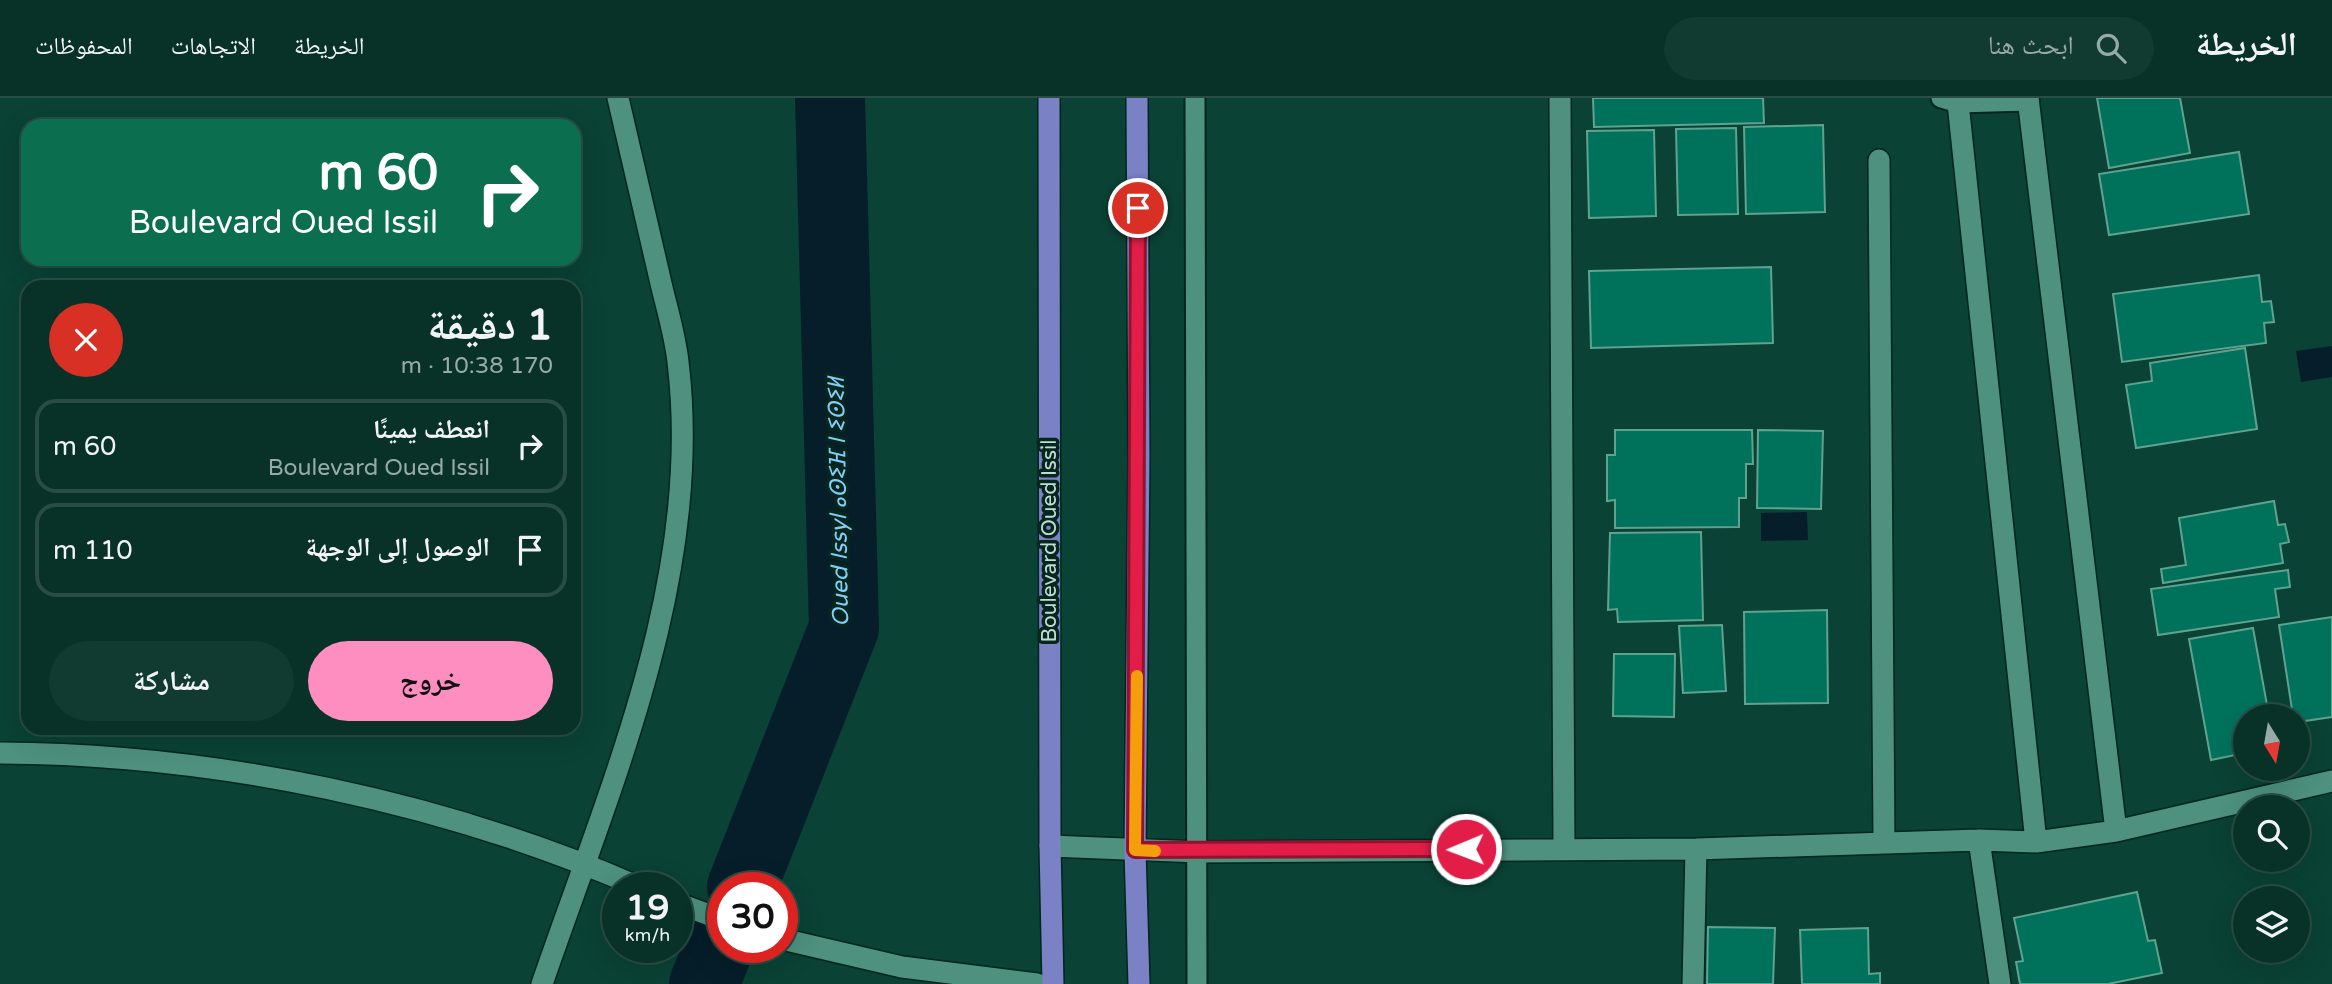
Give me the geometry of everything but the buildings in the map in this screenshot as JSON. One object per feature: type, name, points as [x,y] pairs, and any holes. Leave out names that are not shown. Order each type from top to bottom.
[{"type":"main road","name":"Boulevard Oued Issil","points":[[1049,98],[1050,846],[1053,984]]},
{"type":"main road","points":[[1137,98],[1139,456],[1135,850],[1139,984]]},
{"type":"street","points":[[542,984],[585,864],[634,713],[664,600],[678,527],[683,457],[678,361],[618,98]]},
{"type":"street","points":[[1560,98],[1564,848]]},
{"type":"street","points":[[2028,100],[2116,831]]},
{"type":"street","points":[[1950,101],[2036,842]]},
{"type":"street","points":[[1879,160],[1884,843]]},
{"type":"street","points":[[0,753],[57,753],[175,766],[337,789],[465,824],[604,872]]},
{"type":"street","points":[[1050,846],[1199,852],[1696,849],[1979,840],[2036,842],[2116,831],[2332,781]]},
{"type":"street","points":[[1979,840],[2000,984]]},
{"type":"street","points":[[1693,984],[1696,849]]},
{"type":"street","points":[[798,943],[902,967],[1037,984]]},
{"type":"lane","points":[[1195,98],[1198,984]]},
{"type":"lane","points":[[1950,101],[2028,100]]},
{"type":"water","points":[[2332,346],[2332,377],[2301,382],[2296,351]]},
{"type":"water","points":[[1807,512],[1808,540],[1761,541],[1761,513]]},
{"type":"waterway","name":"Oued Issyl ⴰⵙⵉⴼ ⵏ ⵉⵙⵉⵍ","points":[[748,872],[844,628],[830,98]]},
{"type":"waterway","name":"Oued Issyl ⴰⵙⵉⴼ ⵏ ⵉⵙⵉⵍ","points":[[704,984],[712,963]]},
{"type":"slow traffic","points":[[1137,676],[1135,850],[1155,851]]},
{"type":"route","points":[[1138,208],[1139,456],[1135,850],[1199,852],[1466,849]]}]
